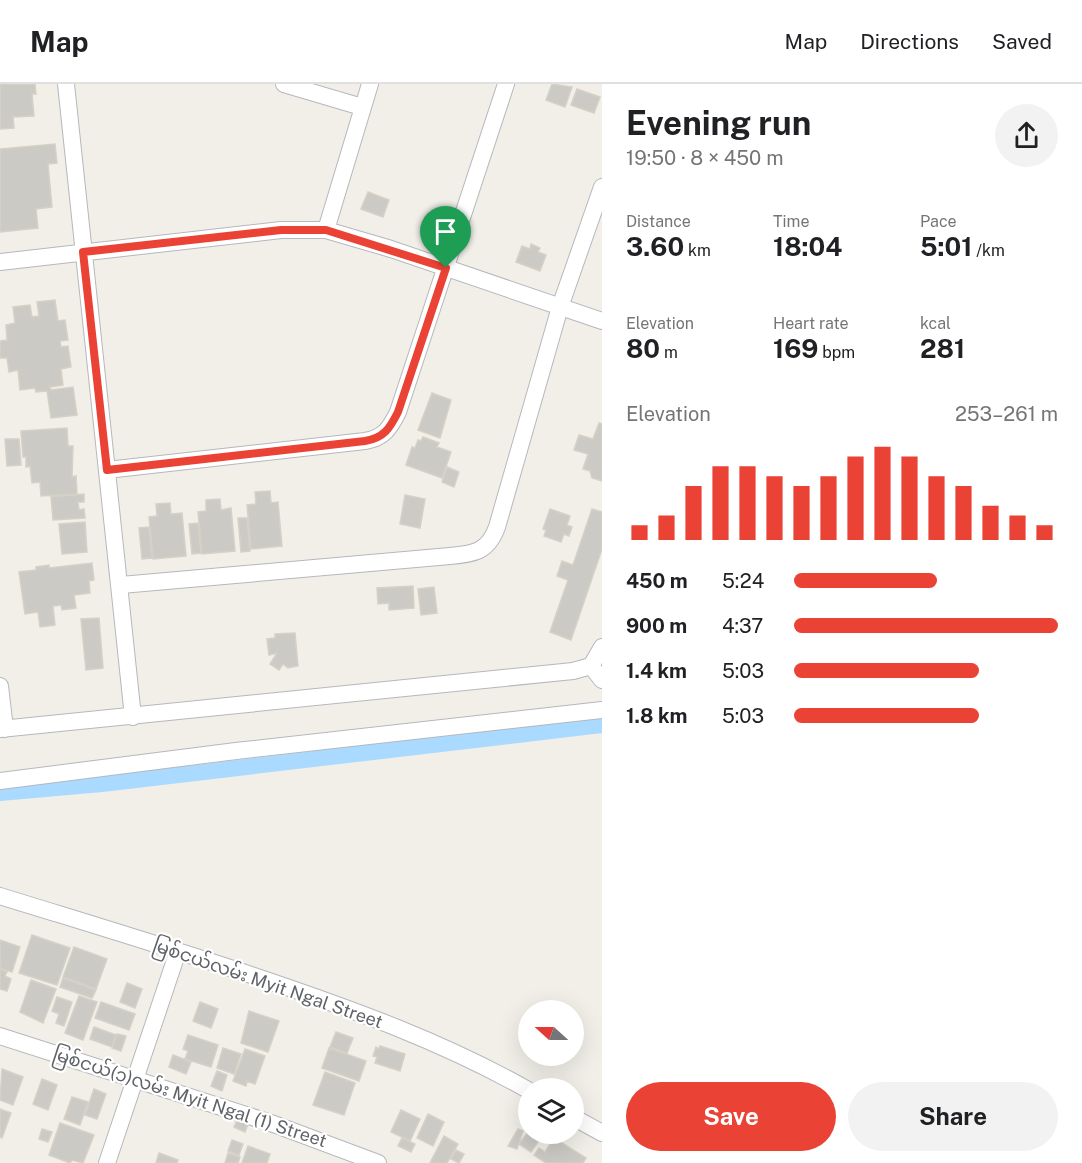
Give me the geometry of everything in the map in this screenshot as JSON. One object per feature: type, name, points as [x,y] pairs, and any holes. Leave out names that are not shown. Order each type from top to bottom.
[{"type":"street","points":[[66,84],[121,585],[133,717]]},
{"type":"street","points":[[284,84],[362,107]]},
{"type":"street","points":[[326,230],[370,84]]},
{"type":"street","points":[[107,470],[365,441],[382,436],[398,412],[506,84]]},
{"type":"street","points":[[121,585],[450,556],[483,550],[491,542],[497,527],[560,307],[602,187]]},
{"type":"street","points":[[0,262],[281,230],[326,230],[602,321]]},
{"type":"street","points":[[591,666],[602,647]]},
{"type":"street","points":[[0,686],[2,729],[545,674],[591,666]]},
{"type":"street","points":[[591,666],[602,680]]},
{"type":"street","points":[[0,781],[236,751],[602,710]]},
{"type":"street","name":"မြစ်ငယ်လမ်း Myit Ngal Street","points":[[0,896],[178,951],[393,1026],[518,1085]]},
{"type":"street","points":[[106,1163],[178,951]]},
{"type":"street","name":"မြစ်ငယ်(၁)လမ်း Myit Ngal (1) Street","points":[[0,1036],[134,1078],[324,1142],[378,1163]]},
{"type":"street","points":[[584,1122],[602,1133]]},
{"type":"building","points":[[0,84],[35,84],[36,94],[32,94],[34,116],[13,117],[14,128],[0,129]]},
{"type":"building","points":[[552,84],[572,87],[565,107],[546,100]]},
{"type":"building","points":[[577,89],[600,97],[594,113],[571,105]]},
{"type":"building","points":[[55,144],[57,163],[48,164],[52,207],[36,209],[38,228],[0,232],[0,149]]},
{"type":"building","points":[[368,192],[389,200],[383,217],[361,209]]},
{"type":"building","points":[[531,244],[540,248],[538,252],[546,255],[540,271],[516,262],[522,246],[530,249]]},
{"type":"building","points":[[55,300],[58,321],[65,320],[68,340],[60,341],[61,347],[68,346],[71,367],[61,369],[63,385],[50,387],[51,390],[73,387],[77,415],[51,418],[47,391],[36,392],[35,388],[20,390],[18,370],[9,372],[7,358],[0,358],[0,341],[7,340],[6,325],[15,323],[13,307],[30,305],[32,317],[39,316],[37,302]]},
{"type":"building","points":[[432,393],[451,400],[440,438],[418,430]]},
{"type":"building","points":[[599,423],[602,424],[602,481],[592,478],[590,471],[583,469],[588,454],[574,450],[579,435],[593,439]]},
{"type":"building","points":[[67,428],[68,446],[73,446],[72,477],[76,476],[77,494],[41,496],[40,482],[32,483],[30,466],[26,467],[21,431]]},
{"type":"building","points":[[423,437],[439,443],[437,447],[451,452],[442,478],[406,465],[412,447],[415,448],[418,440],[421,441]]},
{"type":"building","points":[[5,439],[19,439],[21,465],[7,466]]},
{"type":"building","points":[[447,467],[459,472],[454,487],[442,482]]},
{"type":"building","points":[[270,491],[271,503],[278,502],[282,546],[251,549],[247,505],[256,504],[255,492]]},
{"type":"building","points":[[84,494],[84,502],[78,502],[79,510],[84,509],[85,518],[53,520],[51,497]]},
{"type":"building","points":[[405,495],[425,499],[420,528],[400,524]]},
{"type":"building","points":[[220,499],[221,510],[231,508],[235,551],[202,554],[198,512],[206,511],[206,500]]},
{"type":"building","points":[[170,503],[171,514],[182,513],[186,556],[153,559],[149,517],[157,516],[156,504]]},
{"type":"building","points":[[550,509],[570,516],[567,525],[572,527],[569,536],[564,534],[561,542],[544,536],[546,530],[543,529]]},
{"type":"building","points":[[592,509],[602,512],[602,549],[571,640],[550,632],[568,580],[557,576],[562,561],[573,565]]},
{"type":"building","points":[[238,518],[247,518],[250,551],[241,552]]},
{"type":"building","points":[[85,522],[87,552],[62,554],[59,524]]},
{"type":"building","points":[[198,523],[201,553],[192,554],[189,524]]},
{"type":"building","points":[[149,527],[152,558],[142,559],[139,528]]},
{"type":"building","points":[[92,563],[94,580],[89,581],[90,593],[74,595],[76,608],[62,610],[61,605],[53,606],[55,625],[40,627],[38,612],[25,614],[19,572],[36,570],[36,567],[49,565],[49,568]]},
{"type":"building","points":[[413,586],[414,608],[389,610],[389,603],[378,604],[377,588]]},
{"type":"building","points":[[434,587],[437,613],[421,615],[418,589]]},
{"type":"building","points":[[99,618],[103,668],[86,670],[81,619]]},
{"type":"building","points":[[295,633],[298,666],[288,668],[283,664],[279,670],[270,664],[277,653],[269,655],[267,639],[275,638],[275,634]]},
{"type":"building","points":[[32,935],[70,948],[57,985],[19,973]]},
{"type":"building","points":[[0,940],[20,947],[12,972],[0,968]]},
{"type":"building","points":[[74,947],[107,959],[96,989],[63,977]]},
{"type":"building","points":[[0,969],[7,972],[5,976],[11,979],[7,991],[0,989]]},
{"type":"building","points":[[63,978],[96,990],[92,998],[60,987]]},
{"type":"building","points":[[31,980],[56,989],[43,1023],[20,1012]]},
{"type":"building","points":[[127,983],[142,989],[135,1008],[120,1002]]},
{"type":"building","points":[[79,996],[97,1002],[83,1040],[65,1033]]},
{"type":"building","points":[[57,997],[72,1002],[64,1026],[56,1023],[59,1014],[52,1011]]},
{"type":"building","points":[[101,1002],[135,1014],[129,1030],[95,1018]]},
{"type":"building","points":[[200,1002],[218,1009],[211,1028],[193,1021]]},
{"type":"building","points":[[249,1011],[279,1021],[268,1052],[241,1043]]},
{"type":"building","points":[[94,1027],[116,1035],[112,1047],[90,1039]]},
{"type":"building","points":[[336,1032],[353,1038],[347,1053],[330,1047]]},
{"type":"building","points":[[117,1034],[126,1036],[121,1051],[112,1048]]},
{"type":"building","points":[[188,1035],[218,1045],[211,1067],[185,1059],[188,1051],[183,1049]]},
{"type":"building","points":[[380,1046],[405,1054],[400,1071],[375,1063],[377,1057],[373,1056],[376,1047],[379,1049]]},
{"type":"building","points":[[223,1048],[241,1054],[234,1074],[217,1068]]},
{"type":"building","points":[[329,1048],[366,1061],[359,1081],[322,1068]]},
{"type":"building","points":[[245,1049],[265,1056],[255,1084],[247,1081],[246,1086],[233,1081]]},
{"type":"building","points":[[173,1055],[191,1062],[186,1074],[169,1067]]},
{"type":"building","points":[[2,1069],[23,1077],[13,1105],[0,1100]]},
{"type":"building","points":[[217,1071],[227,1075],[222,1091],[211,1086]]},
{"type":"building","points":[[325,1072],[355,1083],[344,1115],[313,1105]]},
{"type":"building","points":[[42,1079],[57,1085],[48,1110],[33,1104]]},
{"type":"building","points":[[94,1089],[106,1094],[97,1119],[85,1115]]},
{"type":"building","points":[[72,1097],[88,1102],[80,1125],[64,1119]]},
{"type":"building","points":[[0,1109],[11,1113],[2,1138],[0,1137]]},
{"type":"building","points":[[401,1110],[420,1119],[410,1141],[391,1132]]},
{"type":"building","points":[[428,1114],[444,1122],[433,1146],[417,1138]]},
{"type":"building","points":[[237,1120],[248,1124],[245,1132],[234,1127]]},
{"type":"building","points":[[60,1123],[94,1135],[83,1163],[72,1160],[70,1163],[49,1155]]},
{"type":"building","points":[[42,1129],[52,1132],[48,1142],[39,1139]]},
{"type":"building","points":[[518,1129],[517,1149],[508,1146]]},
{"type":"building","points":[[444,1136],[458,1144],[447,1163],[430,1163]]},
{"type":"building","points":[[402,1138],[415,1144],[411,1152],[398,1146]]},
{"type":"building","points":[[232,1140],[243,1144],[239,1155],[228,1151]]},
{"type":"building","points":[[519,1144],[537,1144],[531,1152]]},
{"type":"building","points":[[550,1144],[564,1144],[586,1158],[583,1163],[546,1163],[534,1155],[539,1148],[545,1152]]},
{"type":"building","points":[[248,1146],[270,1154],[267,1163],[242,1163]]},
{"type":"building","points":[[456,1150],[464,1154],[459,1163],[451,1159]]},
{"type":"building","points":[[159,1153],[178,1160],[177,1163],[156,1163]]},
{"type":"building","points":[[228,1153],[240,1157],[238,1163],[225,1163]]},
{"type":"waterway","points":[[0,793],[102,784],[602,725]]},
{"type":"route","points":[[281,230],[326,230],[446,268],[398,412],[393,423],[382,436],[375,440],[107,470],[83,252],[281,230]]}]
